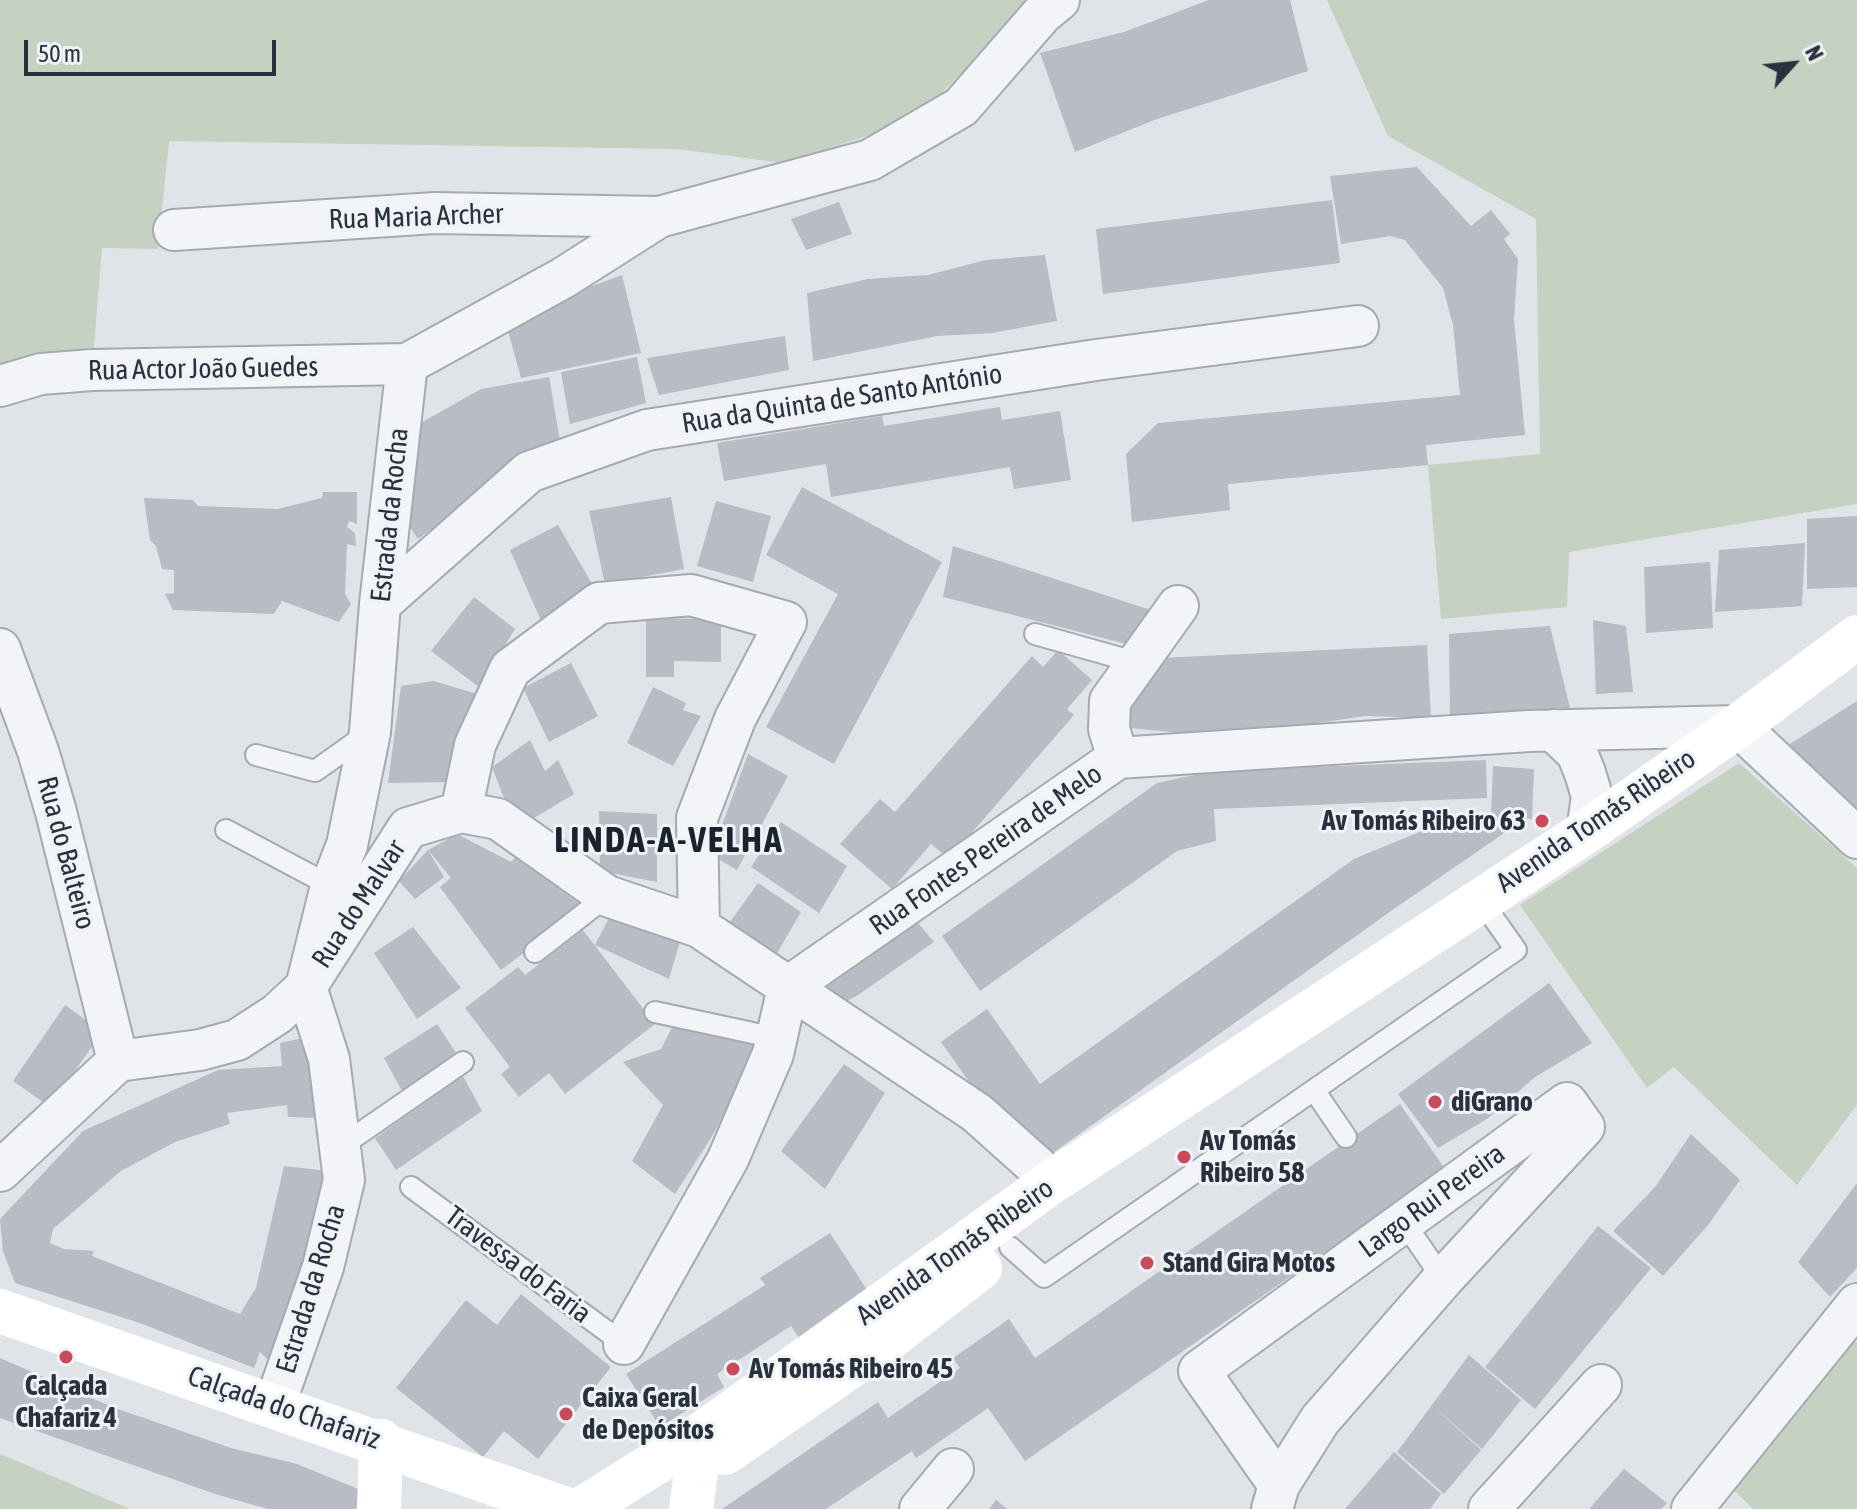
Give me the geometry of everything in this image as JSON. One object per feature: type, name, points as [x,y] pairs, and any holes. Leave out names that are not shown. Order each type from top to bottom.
[{"type":"street","points":[[407,364],[563,278],[659,217],[870,160],[961,107],[1042,14],[1059,0]]},
{"type":"street","name":"Rua Maria Archer","points":[[174,230],[435,213],[659,217]]},
{"type":"street","name":"Rua da Quinta de Santo António","points":[[380,604],[529,472],[647,430],[1096,360],[1358,326]]},
{"type":"street","name":"Rua Actor João Guedes","points":[[0,386],[41,374],[92,370],[407,364]]},
{"type":"street","name":"Estrada da Rocha","points":[[275,1404],[323,1267],[344,1180],[329,1059],[306,987],[331,886],[347,845],[370,732],[380,604],[407,364]]},
{"type":"street","points":[[461,812],[475,745],[510,669],[599,603],[691,595],[786,622],[735,719],[697,818],[699,927]]},
{"type":"street","points":[[1118,758],[1109,729],[1110,701],[1178,606]]},
{"type":"street","name":"Avenida Tomás Ribeiro","points":[[582,1509],[703,1433],[1062,1193],[1332,1000],[1480,899],[1587,831],[1738,726],[1857,637]]},
{"type":"street","name":"Rua do Balteiro","points":[[0,649],[38,751],[56,812],[118,1061]]},
{"type":"street","points":[[1738,726],[1857,838]]},
{"type":"street","name":"Rua Fontes Pereira de Melo","points":[[788,987],[1118,758],[1553,730],[1738,726]]},
{"type":"street","points":[[1553,730],[1577,753],[1585,773],[1592,796],[1587,831]]},
{"type":"street","name":"Rua do Malvar","points":[[118,1061],[200,1050],[237,1040],[277,1014],[306,987],[408,828],[461,812],[498,819],[607,896],[699,927],[977,1113],[1062,1193]]},
{"type":"street","points":[[624,1344],[728,1159],[776,1038],[788,987]]},
{"type":"street","points":[[0,1171],[118,1061]]},
{"type":"street","name":"Largo Rui Pereira","points":[[1567,1103],[1584,1127],[1443,1279],[1320,1420],[1276,1497],[1199,1371],[1398,1213],[1567,1103]]},
{"type":"street","name":"Avenida Tomás Ribeiro","points":[[638,1509],[694,1491],[1010,1247],[1062,1193]]},
{"type":"street","name":"Calçada do Chafariz","points":[[0,1311],[381,1441],[566,1509]]},
{"type":"street","points":[[1706,1505],[1852,1320]]},
{"type":"street","points":[[1489,1509],[1601,1385]]},
{"type":"street","points":[[379,1509],[381,1441]]},
{"type":"street","points":[[920,1509],[953,1469]]},
{"type":"lane","points":[[1035,634],[1138,663]]},
{"type":"lane","points":[[256,755],[315,771],[370,732]]},
{"type":"lane","points":[[226,830],[331,886]]},
{"type":"lane","points":[[535,952],[607,896]]},
{"type":"lane","points":[[1010,1247],[1044,1277],[1516,950],[1480,899]]},
{"type":"lane","points":[[655,1012],[776,1038]]},
{"type":"lane","points":[[340,1147],[463,1062]]},
{"type":"lane","points":[[1314,1090],[1346,1137]]},
{"type":"lane","name":"Travessa do Faria","points":[[411,1187],[624,1344]]},
{"type":"lane","points":[[1398,1213],[1443,1279]]},
{"type":"green space","points":[[0,0],[1036,0],[913,121],[783,163],[677,149],[169,141],[158,249],[102,248],[92,370],[0,386]]},
{"type":"green space","points":[[1327,0],[1857,0],[1857,504],[1569,552],[1567,607],[1441,619],[1428,465],[1540,454],[1536,219],[1388,136]]},
{"type":"green space","points":[[1739,763],[1857,868],[1857,1105],[1797,1185],[1674,1067],[1647,1088],[1520,905]]},
{"type":"green space","points":[[1853,1339],[1857,1342],[1857,1509],[1753,1509],[1733,1489]]},
{"type":"green space","points":[[0,1454],[130,1509],[0,1509]]},
{"type":"building","points":[[1209,0],[1290,0],[1308,71],[1157,119],[1075,152],[1040,53],[1124,32]]},
{"type":"building","points":[[1417,167],[1471,226],[1491,210],[1510,234],[1504,239],[1518,259],[1514,319],[1525,435],[1426,445],[1428,465],[1228,484],[1230,510],[1132,522],[1126,454],[1158,423],[1460,395],[1453,325],[1443,288],[1405,240],[1390,236],[1341,244],[1330,176]]},
{"type":"building","points":[[1332,200],[1340,263],[1103,294],[1096,229]]},
{"type":"building","points":[[839,202],[852,234],[806,250],[791,219]]},
{"type":"building","points":[[1045,255],[1057,321],[992,333],[937,336],[813,361],[807,293],[868,279],[928,275],[986,260]]},
{"type":"building","points":[[622,275],[641,353],[521,378],[508,331],[549,302]]},
{"type":"building","points":[[785,336],[789,370],[659,395],[647,358]]},
{"type":"building","points":[[637,357],[646,403],[570,424],[561,372]]},
{"type":"building","points":[[549,377],[560,441],[478,494],[418,539],[398,509],[417,425],[481,389]]},
{"type":"building","points":[[1000,407],[1002,420],[1060,411],[1071,480],[1014,489],[1010,467],[831,497],[826,464],[724,481],[717,443],[882,416],[884,426]]},
{"type":"building","points":[[802,487],[942,562],[834,764],[766,727],[838,594],[766,555]]},
{"type":"building","points":[[323,492],[357,492],[357,524],[349,521],[347,527],[355,533],[356,546],[347,544],[345,594],[351,604],[339,622],[282,601],[274,614],[173,610],[165,594],[174,593],[174,570],[162,569],[156,546],[150,540],[144,498],[193,500],[198,506],[278,509],[322,498]]},
{"type":"building","points":[[671,497],[684,569],[605,584],[589,511]]},
{"type":"building","points":[[716,501],[771,516],[753,582],[697,566]]},
{"type":"building","points":[[1857,516],[1857,587],[1807,589],[1807,519]]},
{"type":"building","points":[[558,525],[595,589],[542,623],[510,550]]},
{"type":"building","points":[[1805,543],[1802,606],[1715,612],[1719,550]]},
{"type":"building","points":[[953,546],[1151,610],[1142,648],[943,597]]},
{"type":"building","points":[[1710,562],[1713,628],[1646,633],[1644,567]]},
{"type":"building","points":[[474,597],[515,629],[479,687],[431,651]]},
{"type":"building","points":[[646,618],[721,619],[721,662],[674,661],[674,677],[646,677]]},
{"type":"building","points":[[1593,620],[1626,626],[1633,692],[1596,694]]},
{"type":"building","points":[[1550,626],[1570,708],[1450,717],[1449,634]]},
{"type":"building","points":[[1427,645],[1431,718],[1365,716],[1304,725],[1181,733],[1130,728],[1127,709],[1162,658]]},
{"type":"building","points":[[1058,650],[1092,680],[1067,709],[1074,715],[949,859],[931,844],[892,889],[840,844],[880,799],[895,812],[1032,656],[1043,667]]},
{"type":"building","points":[[571,663],[598,716],[549,742],[523,688]]},
{"type":"building","points":[[434,681],[477,694],[448,782],[388,783],[401,686]]},
{"type":"building","points":[[653,687],[686,703],[683,710],[701,716],[673,766],[627,743]]},
{"type":"building","points":[[1857,701],[1857,823],[1819,796],[1790,744]]},
{"type":"building","points":[[530,740],[545,771],[558,760],[574,794],[516,829],[492,767]]},
{"type":"building","points":[[748,754],[788,776],[737,870],[711,855]]},
{"type":"building","points":[[1486,760],[1487,798],[1214,809],[1216,841],[1177,851],[980,991],[942,936],[1157,783],[1213,771]]},
{"type":"building","points":[[1493,766],[1534,769],[1532,819],[1526,818],[1391,911],[1039,1163],[994,1117],[941,1042],[987,1009],[1040,1084],[1354,859],[1424,830],[1491,813]]},
{"type":"building","points":[[599,811],[657,814],[657,882],[600,871]]},
{"type":"building","points":[[781,822],[847,866],[819,913],[751,867]]},
{"type":"building","points":[[457,834],[511,862],[515,858],[584,907],[501,970],[440,887],[451,878],[428,850]]},
{"type":"building","points":[[428,850],[444,877],[415,899],[399,881]]},
{"type":"building","points":[[758,883],[801,912],[776,955],[741,939],[730,922]]},
{"type":"building","points":[[611,914],[681,938],[669,979],[595,945]]},
{"type":"building","points":[[913,917],[934,942],[858,995],[838,1006],[811,983]]},
{"type":"building","points":[[413,927],[461,988],[417,1019],[374,953]]},
{"type":"building","points":[[583,930],[655,1024],[565,1094],[549,1073],[519,1097],[501,1074],[510,1067],[465,1008],[518,967],[525,975]]},
{"type":"building","points":[[1549,983],[1592,1043],[1535,1077],[1487,1119],[1438,1148],[1398,1094]]},
{"type":"building","points":[[65,1005],[102,1032],[50,1107],[13,1081]]},
{"type":"building","points":[[682,1008],[773,1028],[711,1138],[675,1194],[632,1161],[663,1105],[623,1062],[661,1049]]},
{"type":"building","points":[[437,1024],[458,1056],[406,1098],[384,1058]]},
{"type":"building","points":[[308,1037],[319,1118],[288,1117],[287,1105],[227,1113],[230,1124],[175,1142],[121,1171],[53,1229],[50,1243],[64,1249],[94,1251],[92,1256],[240,1314],[256,1288],[284,1166],[328,1171],[315,1241],[271,1363],[260,1352],[254,1368],[140,1323],[15,1283],[3,1251],[0,1219],[83,1131],[218,1070],[282,1066],[280,1043]]},
{"type":"building","points":[[844,1064],[885,1093],[825,1189],[781,1151]]},
{"type":"building","points":[[463,1076],[482,1111],[396,1170],[375,1138]]},
{"type":"building","points":[[1400,1104],[1445,1169],[1025,1461],[988,1408],[916,1458],[912,1451],[826,1509],[722,1509],[878,1402],[888,1418],[960,1368],[953,1358],[1009,1319],[1035,1358]]},
{"type":"building","points":[[1691,1134],[1740,1180],[1708,1225],[1663,1276],[1613,1231],[1655,1187]]},
{"type":"building","points":[[1857,1183],[1857,1268],[1830,1297],[1798,1262]]},
{"type":"building","points":[[1598,1226],[1651,1268],[1535,1409],[1485,1367]]},
{"type":"building","points":[[830,1233],[869,1293],[799,1338],[791,1326],[717,1374],[724,1387],[660,1427],[626,1374],[765,1285],[760,1278]]},
{"type":"building","points":[[521,1294],[611,1367],[538,1459],[504,1431],[483,1457],[396,1388],[466,1300],[497,1325]]},
{"type":"building","points":[[1469,1355],[1521,1400],[1482,1449],[1434,1407],[1481,1450],[1444,1494],[1397,1452]]},
{"type":"building","points":[[0,1358],[112,1407],[231,1448],[297,1464],[363,1491],[356,1509],[268,1509],[215,1494],[0,1418]]},
{"type":"building","points":[[1394,1452],[1441,1494],[1430,1509],[1345,1509]]},
{"type":"building","points":[[1624,1469],[1667,1503],[1661,1509],[1589,1509]]},
{"type":"building","points":[[996,1500],[1007,1509],[989,1509]]},
{"type":"place","name":"Av Tomás Ribeiro 63","points":[[1542,821]]},
{"type":"place","name":"diGrano","points":[[1435,1102]]},
{"type":"place","name":"Av Tomás Ribeiro 58","points":[[1184,1157]]},
{"type":"place","name":"Stand Gira Motos","points":[[1147,1263]]},
{"type":"place","name":"Calçada Chafariz 4","points":[[66,1357]]},
{"type":"place","name":"Av Tomás Ribeiro 45","points":[[733,1369]]},
{"type":"place","name":"Caixa Geral de Depósitos","points":[[566,1414]]},
{"type":"district","name":"LINDA-A-VELHA","points":[[669,841]]}]
